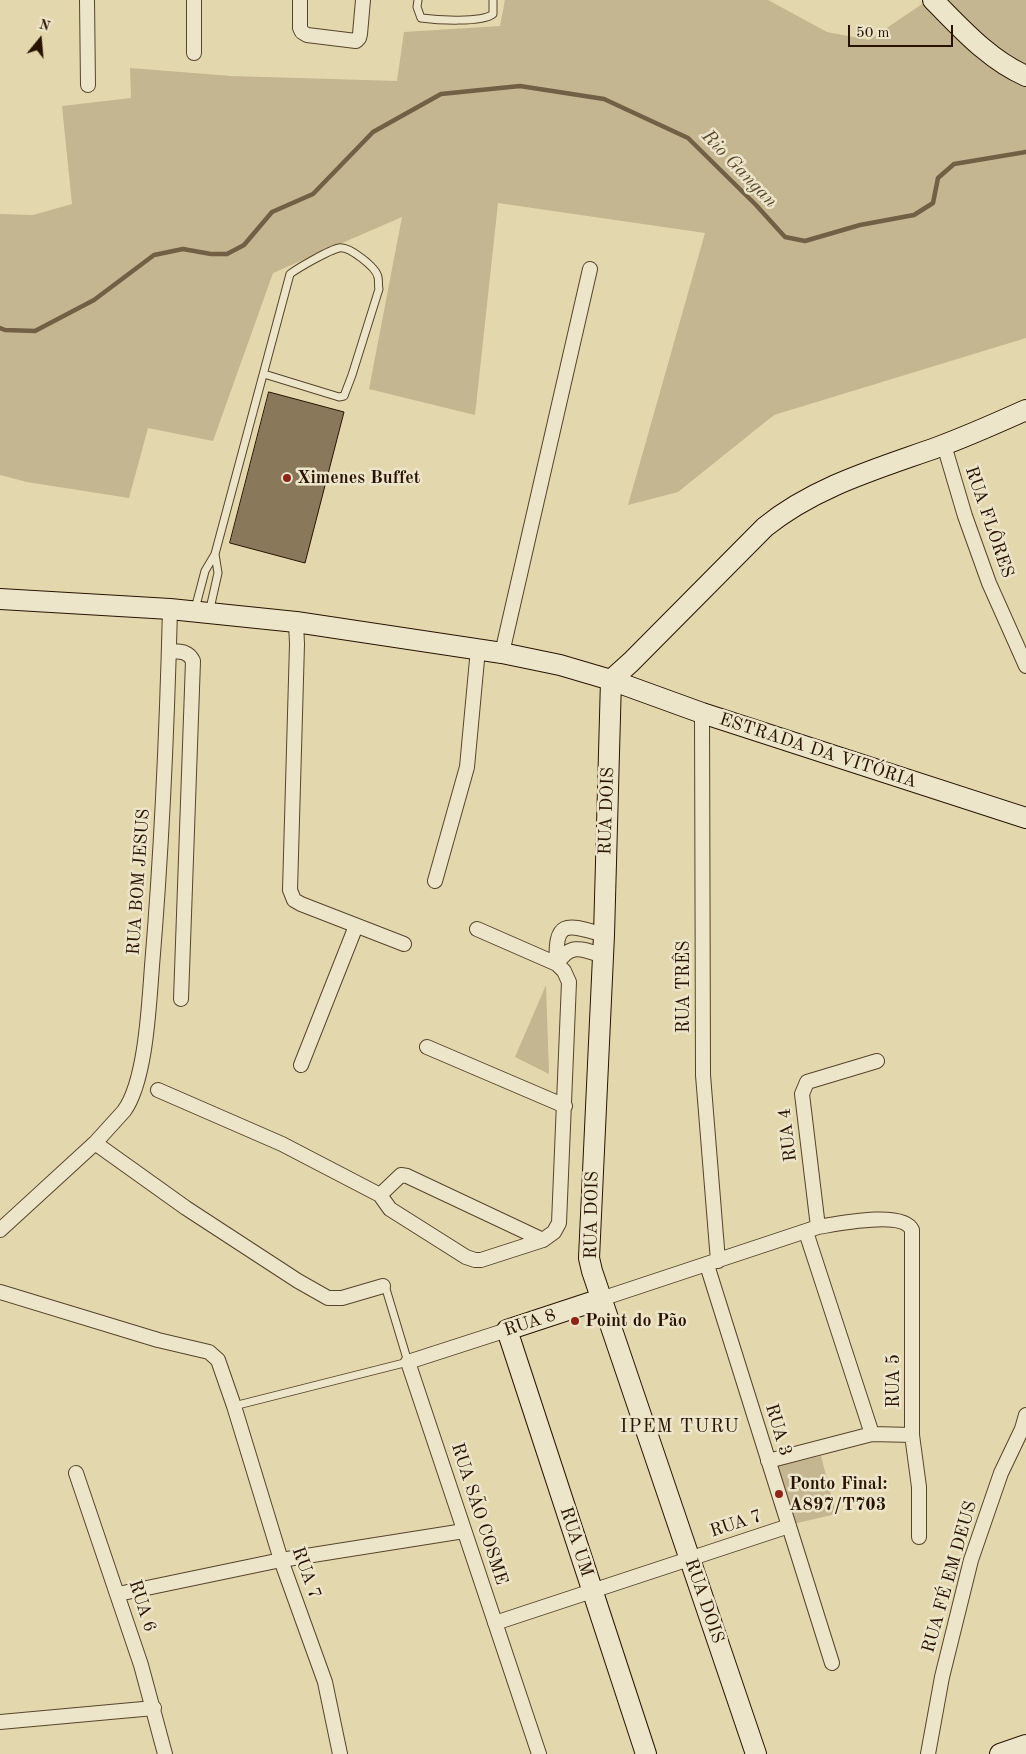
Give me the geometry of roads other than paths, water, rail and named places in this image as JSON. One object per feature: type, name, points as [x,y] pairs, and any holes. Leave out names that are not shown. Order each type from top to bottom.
[{"type":"main road","points":[[940,4],[1000,64],[1026,76]]},
{"type":"main road","points":[[611,680],[765,527],[801,501],[823,490],[944,445],[1026,410]]},
{"type":"main road","name":"ESTRADA DA VITÓRIA","points":[[0,599],[170,609],[296,622],[478,649],[574,668],[702,713],[1026,818]]},
{"type":"main road","points":[[631,662],[629,673],[635,690]]},
{"type":"main road","name":"RUA DOIS","points":[[611,680],[604,935],[589,1258],[601,1299],[756,1754]]},
{"type":"main road","name":"RUA 8","points":[[507,1330],[601,1299]]},
{"type":"main road","name":"RUA UM","points":[[507,1330],[646,1754]]},
{"type":"main road","points":[[1000,1754],[1026,1745]]},
{"type":"street","points":[[87,0],[88,85]]},
{"type":"street","points":[[194,0],[194,53]]},
{"type":"street","points":[[300,0],[300,28],[302,32],[307,35],[356,41],[360,34],[363,0]]},
{"type":"street","points":[[502,653],[590,269]]},
{"type":"street","name":"RUA FLÔRES","points":[[944,445],[965,516],[983,567],[1026,666]]},
{"type":"street","name":"RUA BOM JESUS","points":[[0,1230],[94,1143],[128,1105],[138,1080],[148,1018],[157,907],[170,609]]},
{"type":"street","points":[[296,622],[290,890],[294,900],[301,904],[404,944]]},
{"type":"street","points":[[435,881],[466,768],[478,649]]},
{"type":"street","points":[[169,651],[184,652],[190,655],[193,661],[182,999]]},
{"type":"street","name":"RUA TRÊS","points":[[702,713],[702,1075],[713,1263]]},
{"type":"street","points":[[301,1065],[356,926]]},
{"type":"street","points":[[557,964],[558,937],[565,929],[572,926],[604,935]]},
{"type":"street","points":[[158,1090],[282,1144],[380,1195],[390,1209],[466,1257],[481,1260],[543,1240],[554,1232],[559,1223],[570,988],[568,976],[557,964],[477,929]]},
{"type":"street","points":[[557,964],[564,954],[574,949],[586,950],[603,956]]},
{"type":"street","points":[[427,1047],[565,1106]]},
{"type":"street","name":"RUA 4","points":[[872,1434],[812,1230],[802,1094],[808,1082],[877,1061]]},
{"type":"street","points":[[94,1143],[186,1208],[298,1281],[328,1298],[342,1298],[383,1286]]},
{"type":"street","points":[[380,1195],[397,1178],[402,1175],[407,1176],[543,1240]]},
{"type":"street","name":"RUA 8","points":[[601,1299],[812,1230],[854,1221],[885,1220],[903,1222],[910,1226]]},
{"type":"street","name":"RUA 5","points":[[910,1226],[912,1230],[912,1435],[919,1487],[919,1537]]},
{"type":"street","name":"RUA 3","points":[[713,1263],[768,1461],[832,1664]]},
{"type":"street","name":"RUA 7","points":[[0,1292],[158,1340],[208,1352],[218,1360],[281,1560],[325,1682],[340,1754]]},
{"type":"street","name":"RUA 8","points":[[408,1362],[507,1330]]},
{"type":"street","name":"RUA SÃO COSME","points":[[408,1362],[539,1754]]},
{"type":"street","name":"RUA FÉ EM DEUS","points":[[928,1754],[942,1677],[971,1560],[1001,1473],[1026,1415]]},
{"type":"street","points":[[768,1461],[872,1434],[912,1435]]},
{"type":"street","name":"RUA 6","points":[[76,1473],[118,1594],[154,1708],[164,1754]]},
{"type":"street","name":"RUA 7","points":[[495,1622],[789,1526]]},
{"type":"street","points":[[118,1594],[281,1560],[464,1530]]},
{"type":"street","points":[[0,1722],[154,1708]]},
{"type":"lane","points":[[418,0],[417,7],[421,18],[430,19],[485,18],[493,14],[493,0]]},
{"type":"lane","points":[[201,612],[205,571],[215,554],[291,273],[340,247],[348,249],[372,267],[378,276],[379,289],[344,396],[339,397],[264,374]]},
{"type":"lane","points":[[201,612],[218,573],[215,554]]},
{"type":"lane","name":"RUA SÃO COSME","points":[[383,1286],[386,1289],[408,1362]]},
{"type":"lane","name":"RUA 8","points":[[234,1406],[408,1362]]},
{"type":"waterway","name":"Rio Gangan","points":[[0,328],[5,330],[35,331],[94,300],[154,255],[183,249],[211,254],[227,254],[244,245],[272,212],[313,194],[373,132],[441,94],[520,86],[604,99],[688,138],[756,205],[785,237],[805,241],[860,225],[914,215],[933,203],[938,178],[954,164],[1026,152]]},
{"type":"place","name":"Ximenes Buffet","points":[[287,478]]},
{"type":"place","name":"Point do Pão","points":[[575,1321]]},
{"type":"place","name":"Ponto Final: A897/T703","points":[[779,1494]]},
{"type":"district","name":"IPEM TURU","points":[[680,1427]]}]
